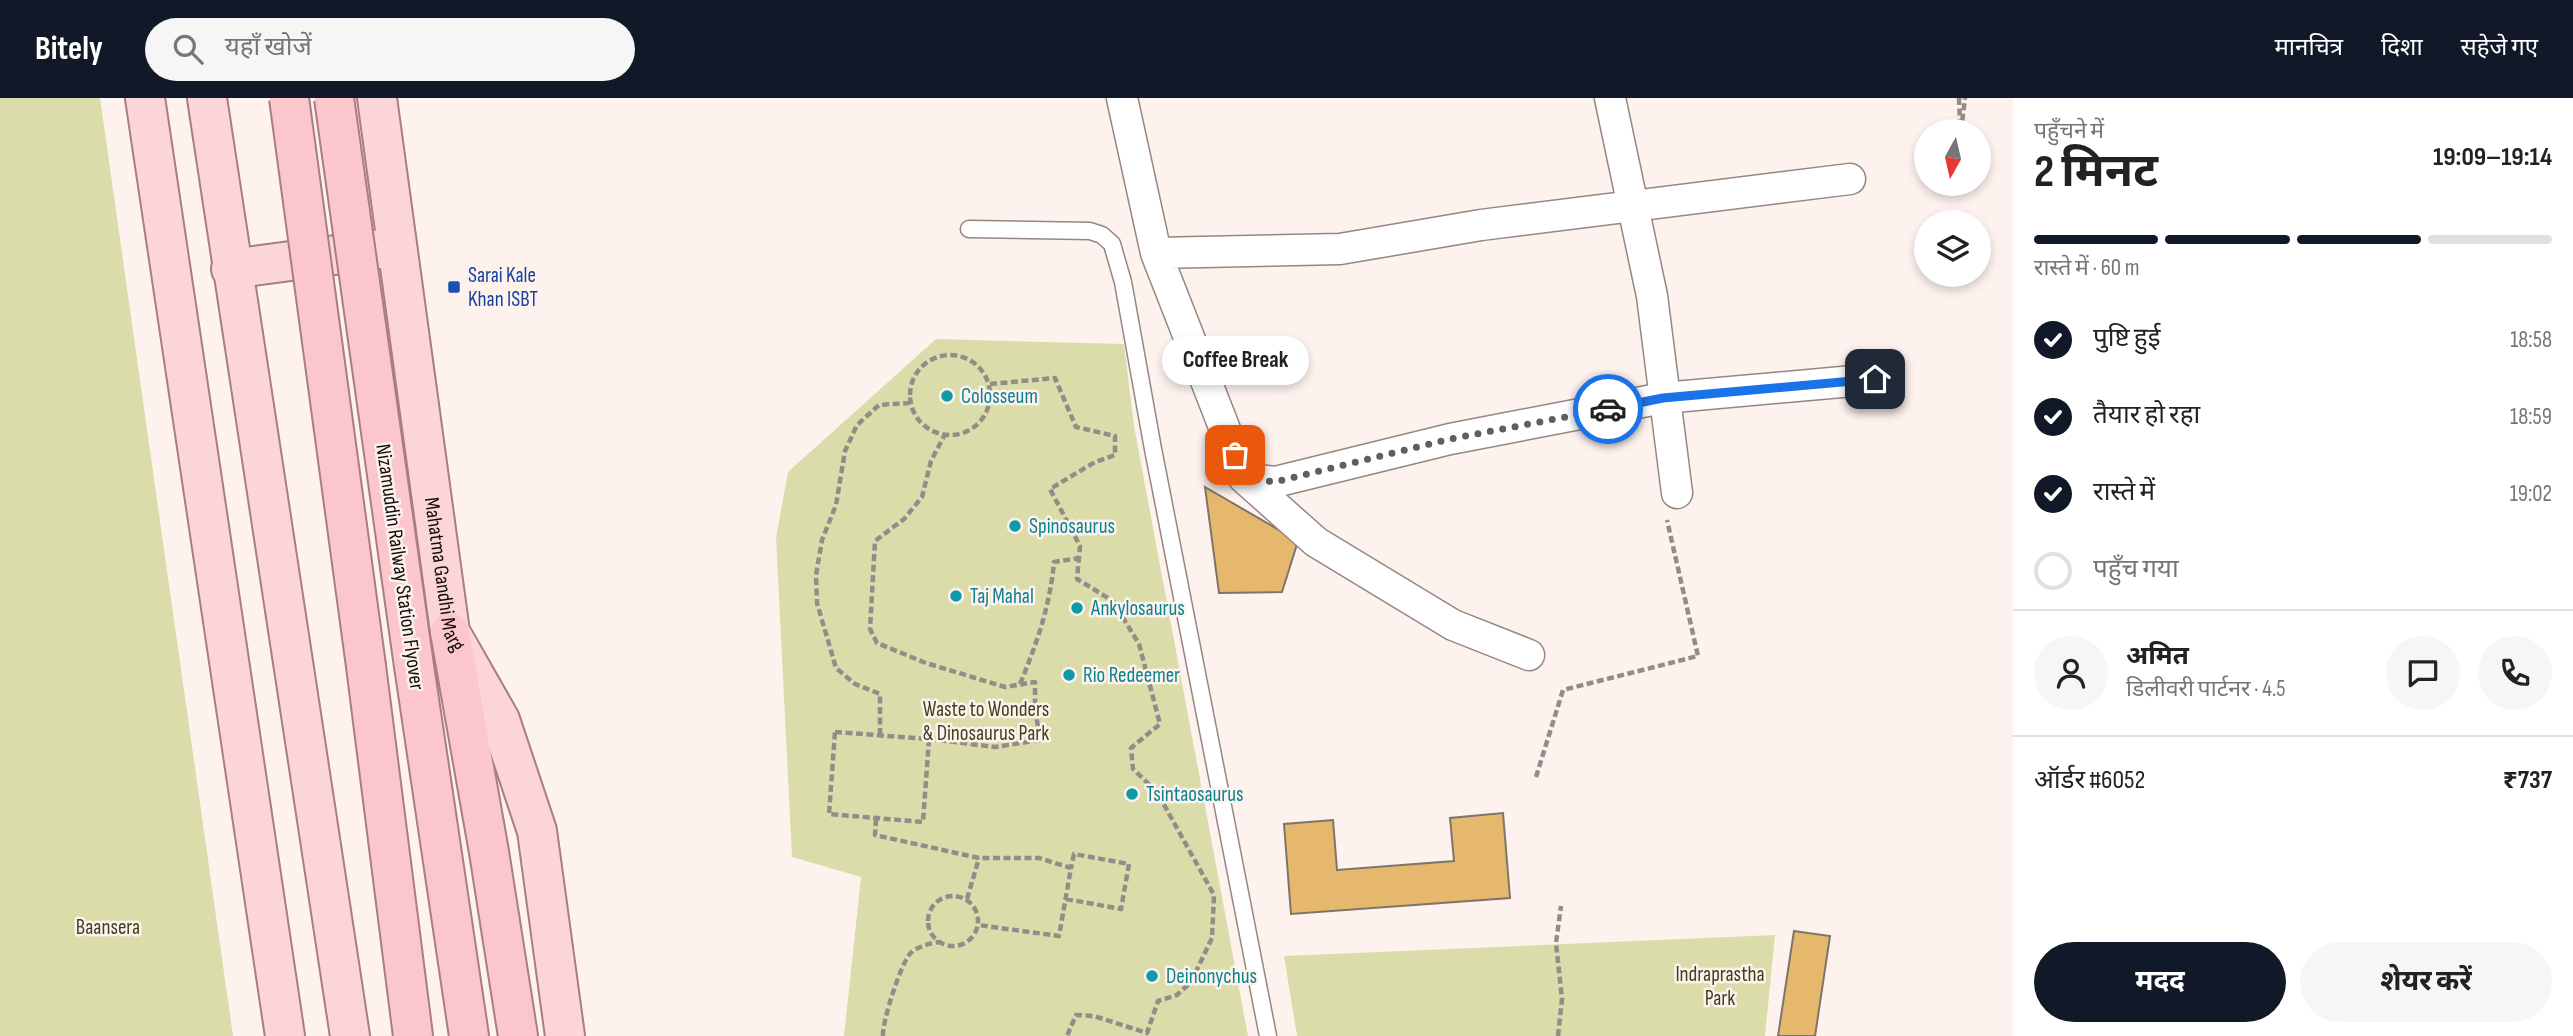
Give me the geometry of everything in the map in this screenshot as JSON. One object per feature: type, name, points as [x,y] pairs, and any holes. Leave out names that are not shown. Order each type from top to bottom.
[{"type":"highway","points":[[289,98],[413,1036]]},
{"type":"highway","name":"Nizamuddin Railway Station Flyover","points":[[334,98],[447,901],[469,1036]]},
{"type":"highway","points":[[450,632],[518,1036]]},
{"type":"main road","points":[[145,98],[285,1036]]},
{"type":"main road","points":[[207,98],[350,1036]]},
{"type":"main road","name":"Mahatma Gandhi Marg","points":[[377,98],[450,632],[500,720],[537,831],[565,1036]]},
{"type":"main road","points":[[231,269],[397,247]]},
{"type":"street","points":[[1122,98],[1156,253],[1244,478],[1316,542],[1453,625],[1529,655]]},
{"type":"street","points":[[1610,98],[1652,296],[1677,494]]},
{"type":"street","points":[[1156,253],[1340,249],[1481,225],[1633,207],[1741,190],[1850,179]]},
{"type":"street","points":[[1244,478],[1275,482],[1450,439],[1663,398],[1875,379]]},
{"type":"lane","points":[[969,229],[1090,231],[1102,235],[1112,244],[1123,282],[1158,476],[1268,1036]]},
{"type":"path","points":[[1959,98],[1960,119]]},
{"type":"path","points":[[1962,119],[1965,98]]},
{"type":"path","points":[[953,354],[976,363],[990,384],[988,411],[970,431],[944,436],[921,425],[909,403],[911,378],[928,359],[953,354]]},
{"type":"path","points":[[990,384],[1055,378],[1076,427],[1115,436],[1115,455],[1095,462],[1050,489],[1080,547],[1077,579],[1113,601],[1139,643],[1160,724],[1131,748],[1133,769],[1157,792],[1214,895],[1212,938],[1191,982],[1177,995],[1158,1001],[1147,1033],[1094,1016],[1076,1015],[1067,1036]]},
{"type":"path","points":[[880,736],[880,694],[855,684],[836,668],[817,603],[816,575],[821,540],[836,505],[845,451],[856,425],[879,405],[909,403]]},
{"type":"path","points":[[929,739],[923,822],[829,814],[835,732],[929,739],[995,747],[1040,740],[1035,708],[1035,682],[1005,687],[889,650],[877,643],[870,629],[875,541],[904,519],[922,497],[931,461],[944,436]]},
{"type":"path","points":[[1536,777],[1563,690],[1698,656],[1666,521],[1677,494]]},
{"type":"path","points":[[1020,685],[1038,642],[1051,597],[1054,562],[1079,558]]},
{"type":"path","points":[[876,819],[875,835],[979,858],[1039,858],[1071,868]]},
{"type":"path","points":[[978,925],[1059,936],[1074,854],[1129,864],[1121,909],[1066,899]]},
{"type":"path","points":[[967,899],[979,858]]},
{"type":"path","points":[[883,1036],[882,1021],[909,954],[929,943],[959,945],[975,934],[978,925],[974,906],[967,899],[947,896],[932,907],[928,926],[940,942]]},
{"type":"path","points":[[1558,1036],[1562,999],[1556,943],[1561,906]]},
{"type":"green space","name":"Baansera","points":[[0,98],[100,98],[233,1036],[0,1036]]},
{"type":"green space","name":"Waste to Wonders & Dinosaurus Park","points":[[936,339],[1124,344],[1134,426],[1248,1036],[844,1036],[861,877],[792,857],[776,538],[788,472]]},
{"type":"green space","name":"Indraprastha Park","points":[[1775,935],[1765,1036],[1297,1036],[1284,956]]},
{"type":"building","points":[[1205,487],[1298,541],[1282,592],[1219,593]]},
{"type":"building","points":[[1503,813],[1510,898],[1291,914],[1284,824],[1333,820],[1337,870],[1454,861],[1450,818]]},
{"type":"building","points":[[1794,931],[1830,936],[1815,1036],[1778,1036]]},
{"type":"way so far","points":[[1235,455],[1244,478],[1275,482],[1345,467],[1450,439],[1608,409]]},
{"type":"place","name":"Sarai Kale Khan ISBT","points":[[454,287]]},
{"type":"place","name":"Colosseum","points":[[947,396]]},
{"type":"place","name":"Coffee Break","points":[[1235,455]]},
{"type":"place","name":"Spinosaurus","points":[[1015,526]]},
{"type":"place","name":"Taj Mahal","points":[[956,596]]},
{"type":"place","name":"Ankylosaurus","points":[[1077,608]]},
{"type":"place","name":"Rio Redeemer","points":[[1069,675]]},
{"type":"place","name":"Tsintaosaurus","points":[[1132,794]]},
{"type":"place","name":"Deinonychus","points":[[1152,976]]},
{"type":"route","points":[[1608,409],[1663,398],[1875,379]]}]
